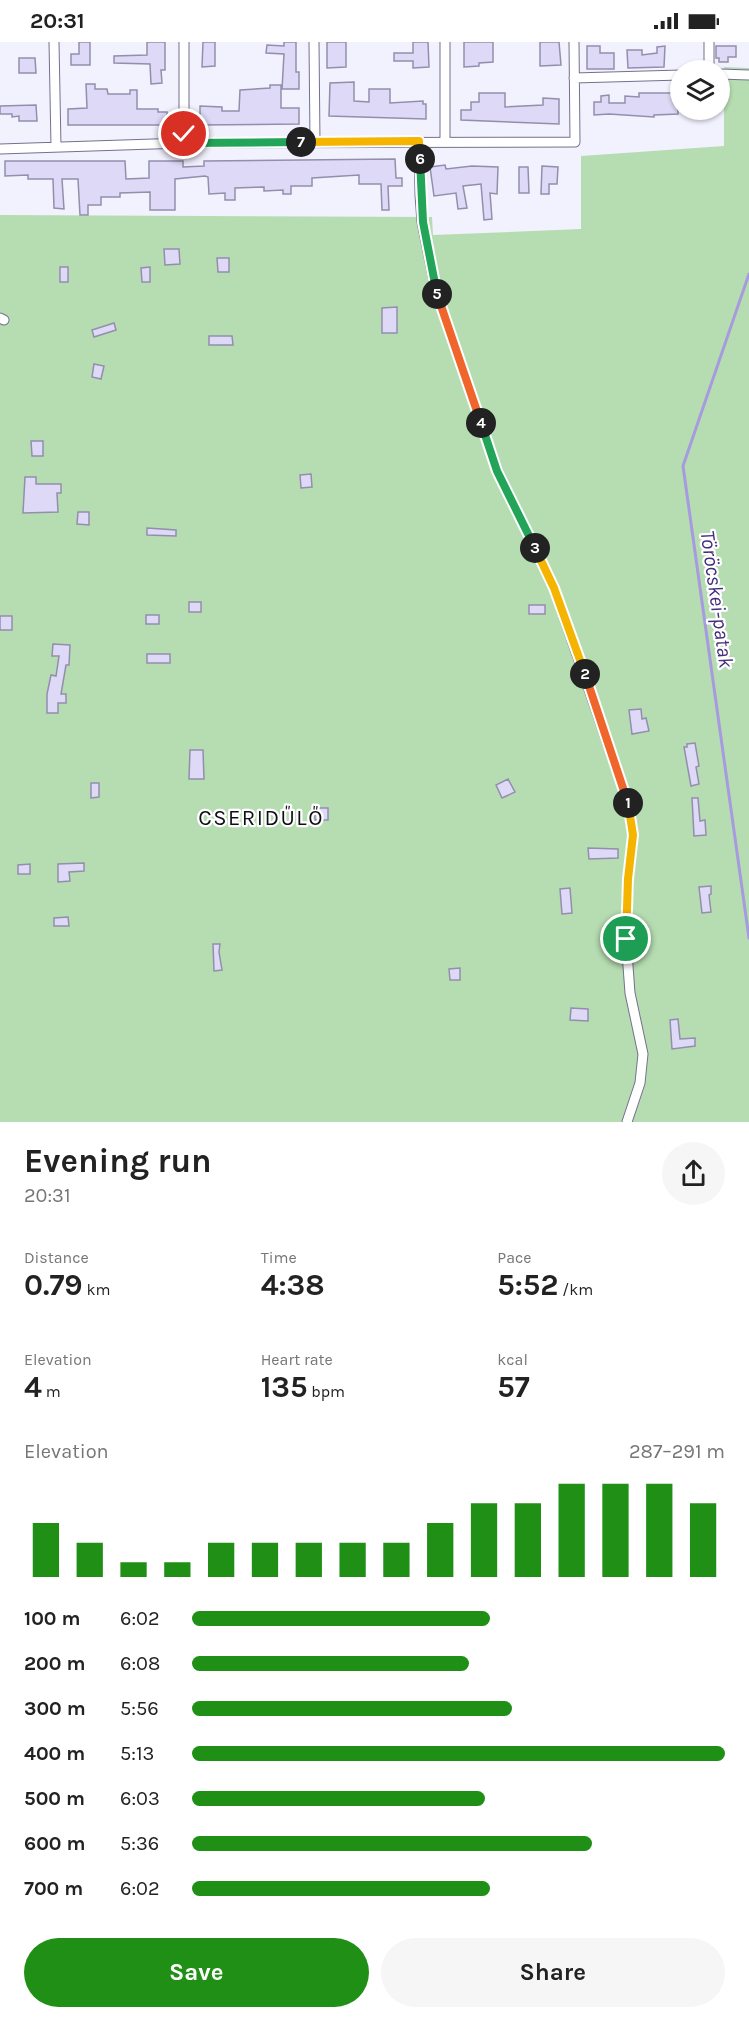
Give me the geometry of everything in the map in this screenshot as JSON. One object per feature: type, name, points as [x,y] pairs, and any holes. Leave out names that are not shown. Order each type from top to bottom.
[{"type":"street","points":[[54,42],[56,147]]},
{"type":"street","points":[[184,42],[184,143]]},
{"type":"street","points":[[314,42],[315,142]]},
{"type":"street","points":[[445,42],[445,141]]},
{"type":"street","points":[[0,148],[184,143],[574,142],[574,42]]},
{"type":"street","points":[[709,60],[710,42]]},
{"type":"street","points":[[730,74],[749,75]]},
{"type":"street","points":[[574,78],[670,75]]},
{"type":"street","points":[[419,141],[423,222],[436,291],[497,471],[554,588],[627,799],[633,835],[628,879],[626,939],[630,993],[643,1054],[640,1083],[627,1122]]},
{"type":"green space","points":[[730,67],[749,68],[749,1122],[0,1122],[0,215],[432,217],[433,235],[581,229],[581,156],[724,146],[724,120],[730,120]]},
{"type":"building","points":[[79,42],[90,42],[90,65],[71,65],[71,54],[79,54]]},
{"type":"building","points":[[147,42],[165,42],[165,70],[161,70],[162,83],[151,84],[150,64],[114,63],[114,56],[147,55]]},
{"type":"building","points":[[203,42],[215,42],[215,66],[202,67]]},
{"type":"building","points":[[284,42],[296,42],[296,72],[299,72],[299,89],[282,89],[284,54],[266,53],[267,45],[284,46]]},
{"type":"building","points":[[327,42],[346,42],[346,67],[327,68]]},
{"type":"building","points":[[413,42],[428,42],[429,67],[413,68],[413,61],[394,61],[394,53],[413,53]]},
{"type":"building","points":[[464,42],[493,42],[493,62],[464,67]]},
{"type":"building","points":[[540,42],[559,42],[561,65],[540,66]]},
{"type":"building","points":[[587,46],[600,46],[600,53],[614,53],[614,69],[587,69]]},
{"type":"building","points":[[665,46],[664,67],[628,68],[627,50],[642,50],[642,55],[657,53],[657,47]]},
{"type":"building","points":[[716,46],[736,46],[736,57],[728,57],[728,60],[716,58]]},
{"type":"building","points":[[19,58],[35,58],[36,73],[19,73]]},
{"type":"building","points":[[354,82],[354,101],[369,102],[369,89],[390,89],[390,103],[423,101],[423,104],[426,104],[426,119],[329,116],[330,83]]},
{"type":"building","points":[[86,84],[95,84],[95,89],[107,89],[108,94],[130,94],[130,90],[137,90],[137,109],[158,109],[158,112],[167,112],[167,125],[68,125],[68,109],[87,108]]},
{"type":"building","points":[[270,85],[281,85],[281,108],[299,108],[299,124],[200,125],[200,106],[222,107],[222,111],[239,111],[240,90],[270,88]]},
{"type":"building","points":[[479,93],[505,93],[505,107],[543,105],[543,98],[559,99],[559,124],[461,120],[461,110],[471,110],[471,102],[479,102]]},
{"type":"building","points":[[639,93],[670,93],[670,114],[654,115],[654,117],[594,115],[594,102],[601,102],[601,96],[609,95],[609,103],[625,103],[625,96],[639,97]]},
{"type":"building","points":[[36,105],[37,121],[19,121],[19,116],[0,114],[0,106]]},
{"type":"building","points":[[395,159],[396,178],[402,178],[402,186],[388,186],[389,210],[382,210],[381,184],[359,184],[359,175],[312,178],[312,186],[291,186],[291,194],[283,194],[283,190],[264,191],[264,187],[235,188],[235,200],[225,200],[225,193],[209,194],[208,177],[205,176],[175,179],[175,210],[150,210],[150,192],[120,193],[120,197],[101,197],[101,205],[88,205],[88,215],[80,215],[78,179],[62,179],[64,209],[54,208],[53,179],[28,179],[28,175],[5,176],[5,161],[125,161],[126,179],[149,178],[149,161],[183,161],[183,167],[204,166],[204,161]]},
{"type":"building","points":[[445,165],[446,169],[472,166],[498,167],[497,194],[490,193],[492,219],[484,220],[481,184],[463,186],[467,208],[458,209],[456,193],[434,196],[430,167]]},
{"type":"building","points":[[542,166],[558,167],[557,184],[549,184],[549,194],[541,194]]},
{"type":"building","points":[[519,167],[528,167],[529,193],[519,193]]},
{"type":"building","points":[[164,249],[179,249],[180,264],[165,265]]},
{"type":"building","points":[[217,258],[229,258],[229,272],[218,272]]},
{"type":"building","points":[[60,267],[68,267],[68,282],[60,282]]},
{"type":"building","points":[[150,267],[150,282],[142,282],[141,268]]},
{"type":"building","points":[[397,307],[397,333],[382,333],[382,308]]},
{"type":"building","points":[[114,323],[116,330],[94,337],[92,330]]},
{"type":"building","points":[[209,336],[232,336],[233,345],[209,345]]},
{"type":"building","points":[[94,364],[104,366],[101,379],[92,377]]},
{"type":"building","points":[[31,441],[43,441],[43,456],[32,456]]},
{"type":"building","points":[[311,474],[312,487],[301,488],[300,475]]},
{"type":"building","points":[[25,477],[36,477],[36,484],[61,484],[61,493],[57,493],[58,512],[23,513]]},
{"type":"building","points":[[78,512],[89,512],[89,525],[77,524]]},
{"type":"building","points":[[147,528],[176,530],[176,536],[147,535]]},
{"type":"building","points":[[189,602],[201,602],[201,612],[189,612]]},
{"type":"building","points":[[529,605],[545,605],[545,614],[529,614]]},
{"type":"building","points":[[146,615],[159,615],[159,624],[146,624]]},
{"type":"building","points":[[0,616],[12,616],[12,630],[0,630]]},
{"type":"building","points":[[53,644],[70,645],[69,665],[66,665],[61,694],[66,694],[66,703],[58,703],[58,713],[47,713],[47,694],[51,675],[56,676],[59,656],[52,656]]},
{"type":"building","points":[[147,654],[170,654],[170,663],[147,663]]},
{"type":"building","points":[[641,709],[642,719],[646,718],[649,731],[632,734],[629,710]]},
{"type":"building","points":[[695,743],[699,784],[691,786],[684,747]]},
{"type":"building","points":[[190,750],[203,750],[204,779],[189,779]]},
{"type":"building","points":[[508,779],[515,792],[502,798],[496,785]]},
{"type":"building","points":[[91,783],[99,783],[99,797],[91,798]]},
{"type":"building","points":[[692,798],[698,798],[700,821],[705,820],[706,835],[694,836]]},
{"type":"building","points":[[315,808],[328,808],[328,820],[315,820]]},
{"type":"building","points":[[588,848],[618,849],[618,858],[589,859]]},
{"type":"building","points":[[84,863],[84,871],[69,872],[70,881],[58,882],[58,864]]},
{"type":"building","points":[[30,864],[30,874],[18,874],[18,865]]},
{"type":"building","points":[[711,886],[709,895],[711,912],[702,913],[699,887]]},
{"type":"building","points":[[570,888],[572,913],[562,914],[560,889]]},
{"type":"building","points":[[68,917],[69,926],[54,926],[54,918]]},
{"type":"building","points":[[213,944],[220,944],[222,970],[214,971]]},
{"type":"building","points":[[460,968],[460,980],[450,980],[449,969]]},
{"type":"building","points":[[571,1008],[588,1009],[588,1021],[570,1020]]},
{"type":"building","points":[[678,1019],[680,1039],[695,1038],[695,1046],[672,1049],[670,1020]]},
{"type":"waterway","name":"Töröcskei-patak","points":[[749,274],[683,466],[749,938]]},
{"type":"district","name":"CSERIDŰLŐ","points":[[261,818]]},
{"type":"route","points":[[184,134],[184,143],[419,141],[420,195],[425,241],[436,291],[497,471],[554,588],[567,620],[627,799],[633,835],[628,879],[626,939]]}]
